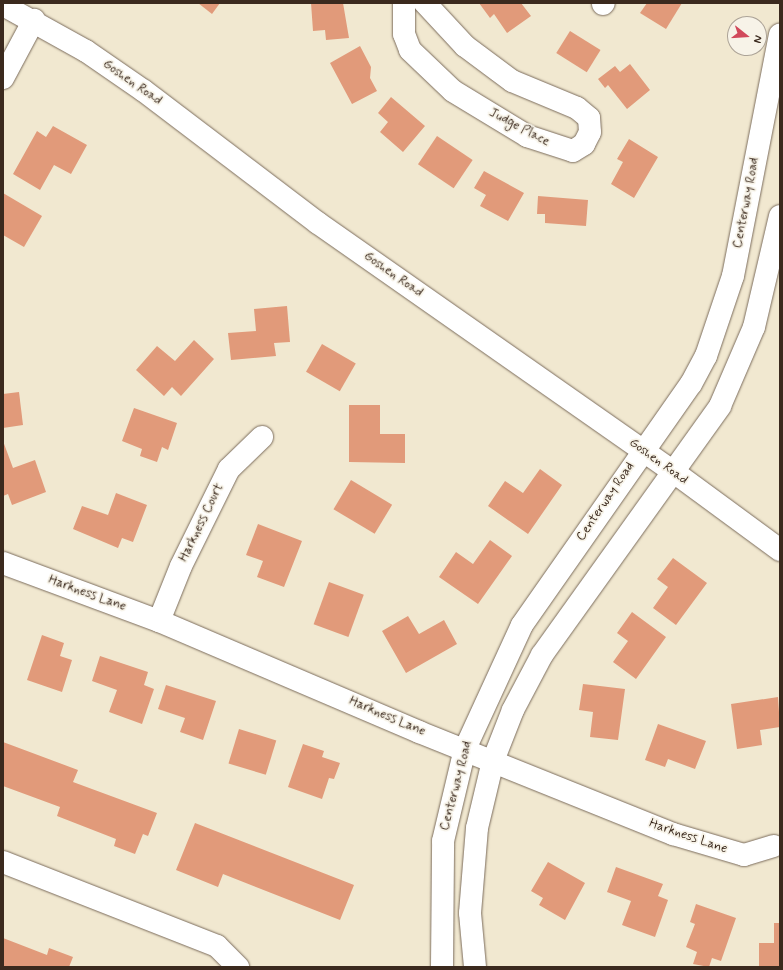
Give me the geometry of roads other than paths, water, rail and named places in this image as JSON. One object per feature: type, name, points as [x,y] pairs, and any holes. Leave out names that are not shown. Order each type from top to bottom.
[{"type":"street","name":"Judge Place","points":[[404,3],[404,34],[410,50],[453,91],[527,136],[572,151],[584,144],[590,132],[589,118],[577,108],[512,81],[465,46],[425,3]]},
{"type":"street","name":"Goshen Road","points":[[3,5],[34,20],[144,91],[318,223],[671,470],[780,550]]},
{"type":"street","points":[[3,78],[34,20]]},
{"type":"street","name":"Centerway Road","points":[[442,967],[443,841],[465,749],[522,625],[642,450],[691,384],[720,322],[733,276],[780,35]]},
{"type":"street","points":[[475,967],[470,912],[477,828],[493,761],[513,710],[542,655],[671,470],[720,406],[754,327],[780,216]]},
{"type":"street","name":"Harkness Court","points":[[159,620],[181,566],[229,469],[262,437]]},
{"type":"street","name":"Harkness Lane","points":[[3,563],[159,620],[493,761],[705,844],[744,855],[774,846]]},
{"type":"street","points":[[3,862],[217,946],[238,967]]}]
